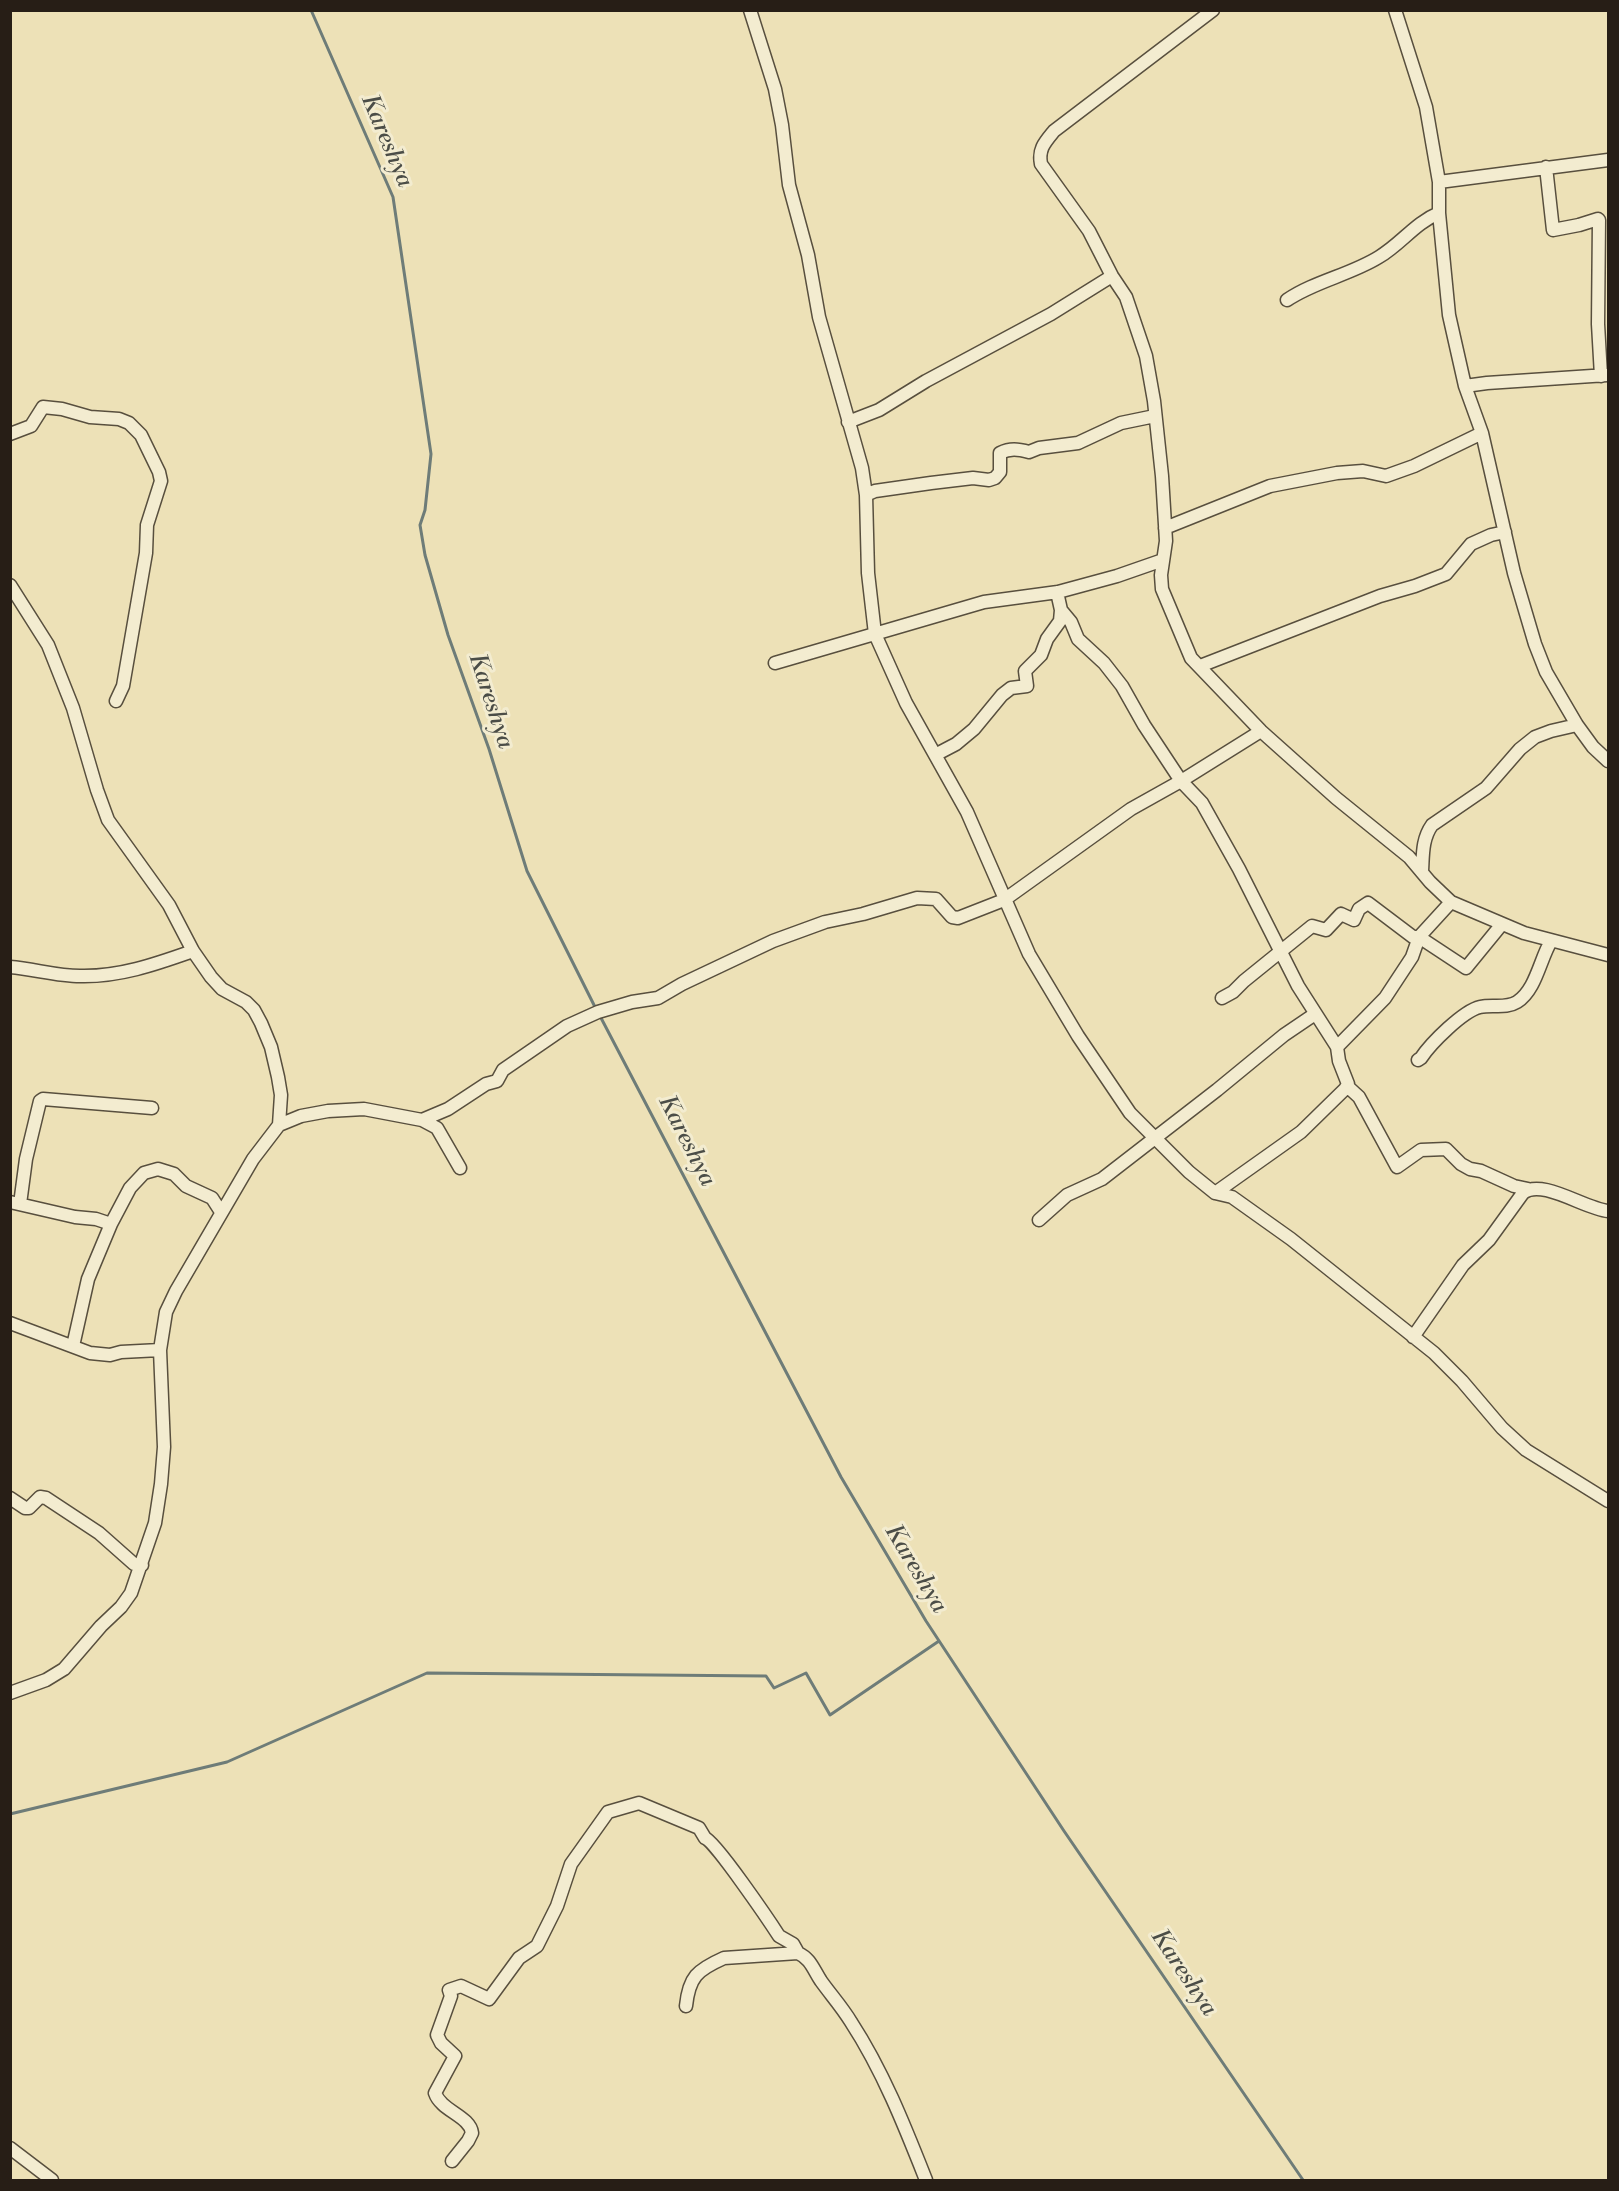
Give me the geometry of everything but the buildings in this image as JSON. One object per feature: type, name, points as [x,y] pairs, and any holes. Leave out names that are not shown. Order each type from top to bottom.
[{"type":"street","points":[[750,10],[775,89],[789,185],[808,255],[819,317],[862,468],[866,495],[868,573],[875,634],[906,703],[967,812],[1029,954],[1078,1036],[1130,1113],[1189,1172],[1215,1193],[1232,1197],[1291,1239],[1434,1353],[1462,1381],[1513,1440],[1608,1501]]},
{"type":"street","points":[[1213,10],[1054,131],[1043,144],[1039,155],[1041,164],[1089,231],[1112,276],[1126,297],[1143,346],[1154,400],[1162,476],[1165,528],[1162,589],[1191,658],[1261,731],[1336,798],[1409,857],[1451,902],[1524,933],[1608,955]]},
{"type":"street","points":[[1395,10],[1426,107],[1439,182],[1439,213],[1449,315],[1465,387],[1482,433],[1514,573],[1535,644],[1546,672],[1577,725],[1593,747],[1608,761]]},
{"type":"street","points":[[1439,182],[1608,160]]},
{"type":"street","points":[[1465,387],[1487,383],[1605,375],[1598,324],[1599,220],[1554,230],[1545,168]]},
{"type":"street","points":[[1287,300],[1300,291],[1367,265],[1382,256],[1426,218],[1439,213]]},
{"type":"street","points":[[848,422],[879,410],[926,381],[1051,314],[1112,276]]},
{"type":"street","points":[[10,434],[31,426],[43,407],[62,409],[90,417],[119,418],[129,423],[141,435],[152,455],[161,481],[147,525],[146,553],[123,686],[116,701]]},
{"type":"street","points":[[866,495],[875,491],[931,483],[974,478],[989,480],[995,478],[1000,472],[1000,453],[1007,449],[1029,452],[1039,448],[1078,444],[1121,423],[1155,416]]},
{"type":"street","points":[[1165,528],[1270,486],[1362,471],[1386,476],[1414,466],[1482,433]]},
{"type":"street","points":[[1200,666],[1380,596],[1446,574],[1471,544],[1491,535],[1505,532]]},
{"type":"street","points":[[775,663],[984,602],[1057,592],[1117,576],[1163,560]]},
{"type":"street","points":[[10,585],[48,645],[73,708],[108,820],[169,905],[193,951],[222,989],[246,1002],[254,1010],[261,1023],[271,1047],[278,1077],[281,1095],[279,1125]]},
{"type":"street","points":[[935,755],[956,744],[974,729],[1002,695],[1011,688],[1028,686],[1025,671],[1041,655],[1047,639],[1060,621],[1061,610],[1057,592]]},
{"type":"street","points":[[1061,610],[1071,622],[1078,639],[1104,663],[1122,686],[1144,725],[1181,781],[1202,803],[1239,869],[1280,953],[1337,1047],[1347,1086],[1359,1097],[1397,1167],[1421,1150],[1446,1149],[1461,1164],[1470,1169],[1481,1170],[1514,1186],[1545,1190],[1608,1211]]},
{"type":"street","points":[[1422,872],[1426,833],[1432,825],[1486,788],[1520,749],[1535,737],[1577,725]]},
{"type":"street","points":[[422,1120],[448,1109],[486,1084],[497,1081],[503,1070],[567,1026],[598,1012],[632,1002],[658,998],[682,984],[773,941],[815,926],[886,908],[917,897],[936,899],[952,917],[958,918],[1004,900],[1131,809],[1261,731]]},
{"type":"street","points":[[1337,1047],[1385,998],[1412,957],[1419,937],[1451,902]]},
{"type":"street","points":[[1222,998],[1233,992],[1312,926],[1326,930],[1341,914],[1354,920],[1363,905],[1368,903],[1413,937],[1419,937],[1466,968],[1502,924]]},
{"type":"street","points":[[1418,1059],[1462,1015],[1479,1007],[1502,1006],[1516,1002],[1528,991],[1551,941]]},
{"type":"street","points":[[10,967],[78,976],[104,975],[144,968],[193,951]]},
{"type":"street","points":[[1039,1220],[1067,1195],[1102,1179],[1284,1035],[1315,1014]]},
{"type":"street","points":[[1215,1193],[1300,1132],[1347,1086]]},
{"type":"street","points":[[111,1224],[15,1203],[38,1105],[43,1099],[152,1108]]},
{"type":"street","points":[[10,1694],[46,1680],[64,1669],[101,1626],[122,1607],[131,1593],[154,1523],[161,1484],[164,1447],[160,1350],[166,1312],[253,1159],[279,1125],[301,1116],[328,1111],[364,1109],[422,1120],[437,1128],[460,1168]]},
{"type":"street","points":[[73,1346],[88,1279],[111,1224],[130,1188],[144,1173],[158,1169],[174,1174],[186,1186],[212,1198],[221,1212]]},
{"type":"street","points":[[1413,1336],[1463,1266],[1489,1240],[1513,1210],[1522,1193],[1528,1189]]},
{"type":"street","points":[[10,1323],[97,1354],[160,1350]]},
{"type":"street","points":[[10,1498],[28,1508],[40,1497],[46,1498],[99,1533],[134,1564],[142,1564]]},
{"type":"street","points":[[452,2161],[472,2133],[469,2124],[442,2104],[435,2093],[455,2056],[436,2035],[451,1996],[449,1990],[461,1986],[489,1999],[519,1958],[537,1946],[556,1906],[571,1864],[608,1812],[639,1803],[699,1828],[705,1838],[710,1840],[723,1856],[779,1936],[793,1944],[798,1953]]},
{"type":"street","points":[[686,2006],[693,1978],[715,1963],[734,1956],[798,1953],[804,1956],[813,1965],[819,1978],[851,2022],[902,2122],[926,2181]]},
{"type":"street","points":[[10,2148],[52,2181]]},
{"type":"waterway","name":"Kareshya","points":[[311,10],[393,197],[431,454],[425,510],[420,525],[425,555],[448,635],[489,749],[527,871],[597,1011]]},
{"type":"waterway","name":"Kareshya","points":[[600,1016],[841,1477],[926,1621],[1064,1831],[1303,2180]]},
{"type":"waterway","points":[[10,1814],[227,1762],[427,1673],[766,1676],[774,1688],[806,1673],[830,1715],[939,1641]]}]
